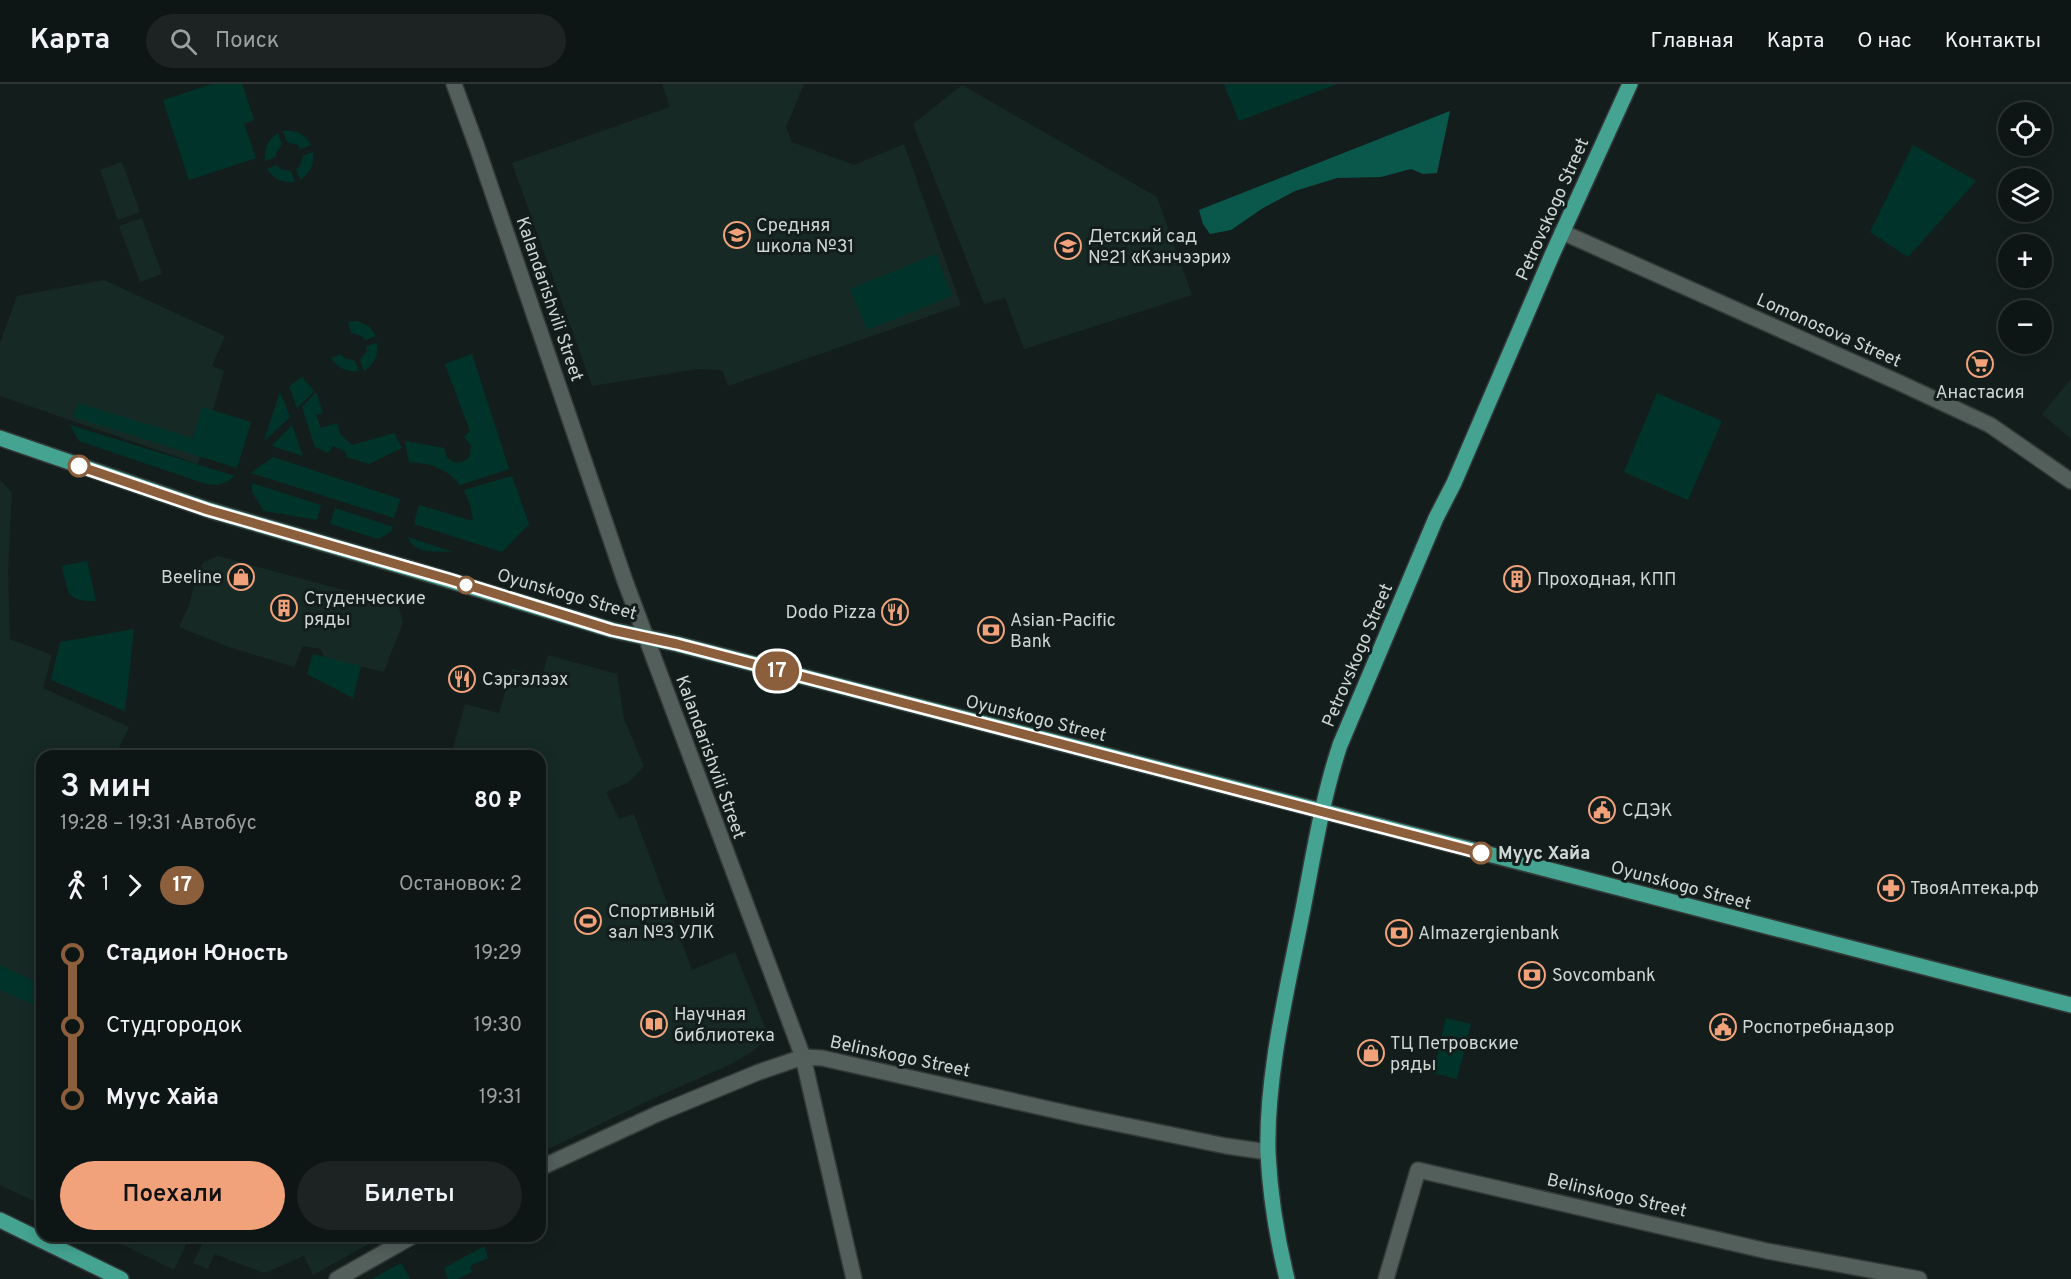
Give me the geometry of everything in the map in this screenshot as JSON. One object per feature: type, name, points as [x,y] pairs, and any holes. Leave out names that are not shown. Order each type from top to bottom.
[{"type":"main road","name":"Petrovskogo Street","points":[[1287,1279],[1276,1233],[1268,1152],[1275,1053],[1310,873],[1340,745],[1436,518],[1454,483],[1562,232],[1630,84]]},
{"type":"main road","name":"Oyunskogo Street","points":[[0,438],[208,510],[448,579],[612,630],[677,644],[2071,1005]]},
{"type":"main road","points":[[0,1220],[36,1238]]},
{"type":"main road","points":[[45,1242],[121,1279]]},
{"type":"street","name":"Kalandarishvili Street","points":[[454,84],[646,637],[803,1057],[854,1279]]},
{"type":"street","name":"Lomonosova Street","points":[[1562,232],[1900,382],[1990,425],[2071,481]]},
{"type":"street","name":"Belinskogo Street","points":[[546,1165],[657,1114],[759,1071],[803,1057],[822,1058],[1102,1120],[1226,1146],[1268,1152]]},
{"type":"street","name":"Belinskogo Street","points":[[1386,1279],[1418,1170],[1767,1251],[1919,1279]]},
{"type":"street","points":[[337,1279],[402,1242]]},
{"type":"shaded area","name":"Средняя школа №31","points":[[662,84],[804,84],[786,127],[792,142],[854,165],[904,144],[961,305],[728,386],[722,370],[697,369],[592,386],[512,163],[670,107]]},
{"type":"shaded area","name":"Детский сад №21 «Кэнчээри»","points":[[962,85],[1157,197],[1192,295],[1024,349],[1005,298],[984,304],[913,124]]},
{"type":"shaded area","points":[[122,162],[140,212],[118,220],[100,170]]},
{"type":"shaded area","points":[[142,218],[162,274],[140,282],[119,226]]},
{"type":"shaded area","points":[[104,280],[225,336],[212,366],[224,371],[198,464],[0,396],[0,343],[17,296]]},
{"type":"shaded area","points":[[2071,379],[2071,439],[2042,414]]},
{"type":"shaded area","points":[[0,480],[12,493],[8,570],[10,639],[52,655],[43,688],[129,727],[118,750],[36,750],[36,1202],[0,1185]]},
{"type":"shaded area","points":[[218,556],[398,605],[403,622],[384,672],[324,657],[321,649],[303,646],[294,667],[229,647],[179,627],[189,605],[198,571],[204,562]]},
{"type":"shaded area","points":[[548,655],[617,674],[624,719],[644,766],[629,782],[606,792],[619,819],[634,814],[692,970],[735,952],[769,1037],[753,1051],[729,1065],[546,1150],[546,750],[453,750],[465,704],[499,713],[512,669],[542,677]]},
{"type":"shaded area","points":[[117,1242],[187,1242],[174,1270]]},
{"type":"shaded area","points":[[203,1242],[372,1242],[313,1275],[304,1256],[264,1273],[214,1254],[208,1269],[193,1263]]},
{"type":"green space","points":[[212,84],[242,84],[254,120],[244,124],[256,158],[189,180],[163,100]]},
{"type":"green space","points":[[1224,84],[1337,84],[1239,121]]},
{"type":"green space","points":[[1450,111],[1437,173],[1423,174],[1411,169],[1381,177],[1337,178],[1295,191],[1263,208],[1231,230],[1210,234],[1203,224],[1199,210]]},
{"type":"green space","points":[[283,131],[300,134],[311,145],[300,149],[298,145],[287,142]]},
{"type":"green space","points":[[278,133],[282,144],[276,157],[265,161],[267,145]]},
{"type":"green space","points":[[1913,145],[1976,181],[1908,257],[1870,232]]},
{"type":"green space","points":[[313,152],[311,168],[300,180],[296,169],[300,166],[303,156]]},
{"type":"green space","points":[[277,165],[280,169],[291,171],[295,182],[278,180],[267,169]]},
{"type":"green space","points":[[936,254],[952,296],[867,330],[850,289]]},
{"type":"green space","points":[[357,321],[370,327],[376,336],[365,340],[362,336],[351,333],[348,322]]},
{"type":"green space","points":[[377,343],[375,359],[364,371],[360,360],[367,351],[366,346]]},
{"type":"green space","points":[[341,354],[344,358],[355,361],[359,371],[342,369],[331,358]]},
{"type":"green space","points":[[472,354],[509,469],[460,485],[449,474],[437,468],[409,462],[405,441],[444,448],[447,458],[456,463],[465,461],[470,456],[471,445],[464,437],[470,431],[445,364]]},
{"type":"green space","points":[[302,377],[314,391],[297,408],[289,386]]},
{"type":"green space","points":[[280,392],[290,417],[264,441]]},
{"type":"green space","points":[[316,392],[323,413],[316,415],[321,428],[337,423],[340,434],[352,445],[394,433],[402,448],[369,464],[347,457],[345,451],[333,446],[328,453],[315,447],[302,407]]},
{"type":"green space","points":[[1657,393],[1722,421],[1688,500],[1624,472]]},
{"type":"green space","points":[[78,403],[193,438],[202,407],[251,422],[237,468],[73,417]]},
{"type":"green space","points":[[70,425],[235,476],[222,484],[206,484],[79,441]]},
{"type":"green space","points":[[292,425],[303,456],[272,446]]},
{"type":"green space","points":[[273,457],[400,499],[394,518],[251,473]]},
{"type":"green space","points":[[512,476],[529,524],[502,552],[414,524],[419,505],[473,521],[471,507],[464,490]]},
{"type":"green space","points":[[252,483],[321,505],[317,520],[264,511],[252,492]]},
{"type":"green space","points":[[335,508],[393,527],[391,532],[378,539],[330,524]]},
{"type":"green space","points":[[408,537],[453,552],[433,552],[415,547]]},
{"type":"green space","points":[[87,561],[96,601],[79,600],[67,589],[62,566]]},
{"type":"green space","points":[[134,629],[125,711],[51,680],[60,642]]},
{"type":"green space","points":[[313,654],[361,666],[353,698],[307,674]]},
{"type":"green space","points":[[0,965],[36,982],[36,1005],[0,990]]},
{"type":"green space","points":[[1446,1018],[1471,1024],[1457,1079],[1433,1073]]},
{"type":"green space","points":[[484,1246],[488,1258],[470,1266],[472,1272],[457,1279],[448,1279],[444,1268]]},
{"type":"green space","points":[[401,1263],[410,1279],[372,1279]]},
{"type":"bus line","name":"17","points":[[79,466],[208,510],[448,579],[612,630],[677,644],[1481,853]]},
{"type":"place","name":"Средняя школа №31","points":[[737,235]]},
{"type":"place","name":"Детский сад №21 «Кэнчээри»","points":[[1068,246]]},
{"type":"place","name":"Анастасия","points":[[1980,364]]},
{"type":"place","name":"Beeline","points":[[241,577]]},
{"type":"place","name":"Проходная, КПП","points":[[1517,579]]},
{"type":"place","name":"Студенческие ряды","points":[[284,608]]},
{"type":"place","name":"Dodo Pizza","points":[[895,612]]},
{"type":"place","name":"Asian-Pacific Bank","points":[[991,630]]},
{"type":"place","name":"Сэргэлээх","points":[[462,679]]},
{"type":"place","name":"СДЭК","points":[[1602,810]]},
{"type":"place","name":"Муус Хайа","points":[[1481,853]]},
{"type":"place","name":"ТвояАптека.рф","points":[[1891,888]]},
{"type":"place","name":"Спортивный зал №3 УЛК","points":[[588,921]]},
{"type":"place","name":"Almazergienbank","points":[[1399,933]]},
{"type":"place","name":"Sovcombank","points":[[1532,975]]},
{"type":"place","name":"Научная библиотека","points":[[654,1024]]},
{"type":"place","name":"Роспотребнадзор","points":[[1723,1027]]},
{"type":"place","name":"ТЦ Петровские ряды","points":[[1371,1053]]}]
